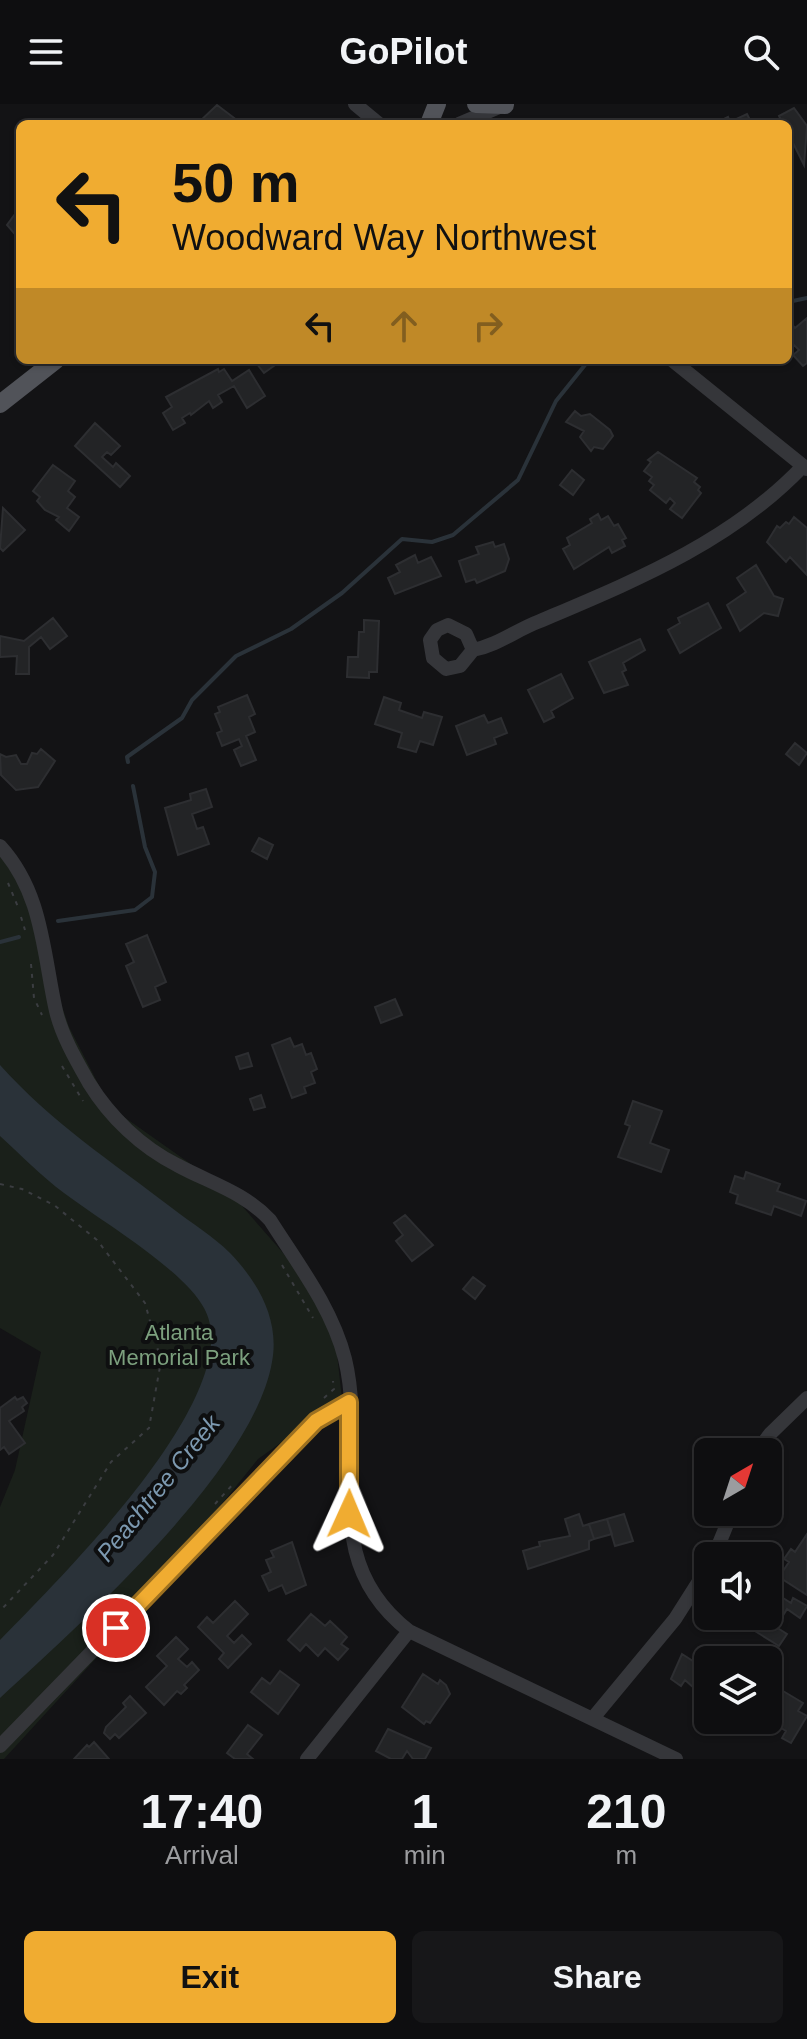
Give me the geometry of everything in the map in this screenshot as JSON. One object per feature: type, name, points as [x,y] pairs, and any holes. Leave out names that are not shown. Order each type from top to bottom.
[{"type":"main road","points":[[476,104],[506,104]]},
{"type":"main road","points":[[0,404],[51,364]]},
{"type":"street","points":[[355,104],[374,120]]},
{"type":"street","points":[[468,120],[506,104]]},
{"type":"street","points":[[473,650],[491,647],[531,624],[680,560],[805,467],[677,364]]},
{"type":"street","points":[[0,846],[26,882],[44,939],[61,1027],[90,1085],[116,1119],[147,1147],[176,1165],[243,1196],[270,1220],[335,1326],[346,1361],[349,1514],[355,1557],[375,1598],[409,1631],[673,1759]]},
{"type":"street","points":[[767,1438],[807,1398]]},
{"type":"street","points":[[0,1746],[316,1421],[349,1402]]},
{"type":"street","points":[[593,1718],[675,1619],[694,1589]]},
{"type":"street","points":[[307,1759],[409,1631]]},
{"type":"path","points":[[3,871],[27,937]]},
{"type":"path","points":[[31,951],[34,998],[44,1019]]},
{"type":"path","points":[[59,1058],[69,1083],[84,1103]]},
{"type":"path","points":[[0,1184],[22,1189],[54,1205],[97,1240],[145,1303],[161,1361],[149,1428],[111,1462],[53,1555],[0,1611]]},
{"type":"path","points":[[276,1255],[316,1323]]},
{"type":"path","points":[[322,1401],[334,1389],[333,1376]]},
{"type":"path","points":[[212,1509],[241,1477]]},
{"type":"green space","name":"Atlanta Memorial Park","points":[[0,855],[14,865],[69,1027],[110,1107],[229,1191],[332,1309],[342,1399],[258,1459],[110,1643],[4,1759],[0,1759],[0,1507],[15,1470],[41,1352],[0,1328]]},
{"type":"water","name":"Peachtree Creek","points":[[0,1065],[61,1123],[230,1253],[258,1289],[270,1317],[274,1346],[258,1405],[233,1450],[199,1496],[117,1587],[0,1698],[0,1640],[102,1532],[141,1484],[175,1435],[200,1387],[211,1344],[204,1308],[178,1278],[140,1246],[39,1173],[0,1136]]},
{"type":"building","points":[[217,105],[237,120],[213,120],[201,120]]},
{"type":"building","points":[[794,108],[807,126],[804,165],[792,141],[792,120],[781,120],[779,116]]},
{"type":"building","points":[[747,114],[750,120],[734,120]]},
{"type":"building","points":[[16,213],[16,236],[7,225]]},
{"type":"building","points":[[807,318],[807,363],[803,366],[793,355],[799,350],[792,347],[792,324],[795,328]]},
{"type":"building","points":[[257,364],[277,364],[264,373]]},
{"type":"building","points":[[218,369],[219,372],[224,369],[232,381],[249,370],[265,396],[247,408],[234,386],[218,395],[222,402],[213,408],[209,401],[182,418],[185,423],[173,430],[163,413],[172,407],[166,397]]},
{"type":"building","points":[[575,411],[581,416],[590,414],[610,430],[613,436],[603,449],[594,447],[591,451],[580,437],[584,431],[566,422]]},
{"type":"building","points":[[95,423],[120,446],[111,455],[107,452],[102,457],[113,467],[116,463],[130,476],[120,487],[75,446]]},
{"type":"building","points":[[658,452],[697,478],[694,482],[701,493],[682,518],[670,509],[675,503],[670,498],[666,503],[650,490],[654,485],[649,481],[652,477],[644,471],[651,462],[648,460]]},
{"type":"building","points":[[53,465],[75,481],[68,491],[75,497],[67,508],[79,517],[69,531],[56,520],[59,517],[45,510],[37,501],[40,497],[33,491]]},
{"type":"building","points":[[572,470],[584,480],[573,495],[560,485]]},
{"type":"building","points":[[3,508],[25,530],[3,551],[0,548]]},
{"type":"building","points":[[598,514],[601,520],[608,516],[614,526],[618,524],[626,538],[622,540],[625,546],[612,553],[609,547],[574,569],[563,549],[570,545],[567,538],[592,523],[590,519]]},
{"type":"building","points":[[794,517],[807,528],[807,575],[790,557],[786,562],[767,542],[777,526],[780,528],[786,522],[789,524]]},
{"type":"building","points":[[493,542],[495,547],[504,544],[509,559],[505,571],[477,583],[475,579],[466,582],[459,561],[479,554],[476,547]]},
{"type":"building","points":[[415,555],[418,563],[431,557],[441,576],[395,594],[388,578],[400,572],[396,565]]},
{"type":"building","points":[[756,565],[774,596],[783,599],[778,616],[764,613],[740,631],[727,605],[746,592],[737,578]]},
{"type":"building","points":[[708,603],[721,628],[680,653],[668,630],[680,623],[678,618]]},
{"type":"building","points":[[53,618],[67,636],[50,649],[41,637],[29,647],[29,674],[16,674],[17,656],[0,657],[0,636],[24,641]]},
{"type":"building","points":[[364,620],[379,621],[377,672],[369,672],[369,678],[347,677],[348,657],[358,657],[359,632],[364,632]]},
{"type":"building","points":[[640,639],[645,650],[623,663],[626,670],[622,672],[628,685],[604,693],[589,662]]},
{"type":"building","points":[[561,674],[573,698],[551,711],[554,717],[544,722],[528,690]]},
{"type":"building","points":[[247,695],[255,714],[249,717],[255,732],[246,736],[256,760],[241,766],[234,750],[242,746],[239,739],[222,746],[217,733],[222,731],[215,714],[220,712],[218,707]]},
{"type":"building","points":[[384,697],[401,703],[399,710],[422,718],[424,712],[442,717],[433,745],[420,741],[416,752],[398,747],[402,733],[375,724]]},
{"type":"building","points":[[484,715],[488,723],[501,718],[507,733],[494,738],[496,744],[467,755],[456,726]]},
{"type":"building","points":[[795,743],[807,753],[799,765],[786,754]]},
{"type":"building","points":[[41,749],[55,761],[38,787],[16,790],[1,775],[0,754],[6,757],[16,755],[21,764],[27,764],[32,753],[37,754]]},
{"type":"building","points":[[206,789],[212,807],[192,814],[197,829],[203,827],[209,844],[178,855],[165,808],[191,800],[190,794]]},
{"type":"building","points":[[259,838],[273,845],[267,859],[252,851]]},
{"type":"building","points":[[147,935],[166,982],[155,987],[160,1000],[143,1007],[126,966],[134,962],[126,944]]},
{"type":"building","points":[[395,999],[402,1015],[381,1023],[375,1007]]},
{"type":"building","points":[[290,1038],[294,1047],[302,1044],[306,1055],[311,1053],[317,1069],[311,1072],[315,1083],[304,1087],[306,1093],[292,1098],[272,1045]]},
{"type":"building","points":[[248,1053],[252,1066],[240,1069],[236,1057]]},
{"type":"building","points":[[261,1095],[265,1107],[254,1110],[250,1099]]},
{"type":"building","points":[[633,1101],[662,1111],[650,1143],[669,1150],[661,1172],[618,1157],[630,1126],[625,1124]]},
{"type":"building","points":[[746,1172],[780,1184],[777,1191],[806,1201],[801,1216],[774,1206],[771,1215],[736,1203],[738,1195],[730,1192],[735,1176],[744,1179]]},
{"type":"building","points":[[405,1215],[433,1245],[412,1261],[396,1241],[403,1235],[394,1223]]},
{"type":"building","points":[[473,1277],[485,1286],[475,1299],[463,1289]]},
{"type":"building","points":[[15,1397],[17,1400],[23,1397],[27,1403],[22,1407],[24,1411],[9,1421],[25,1443],[9,1454],[4,1447],[0,1450],[0,1408]]},
{"type":"building","points":[[579,1514],[583,1526],[589,1524],[594,1539],[589,1541],[589,1549],[528,1569],[523,1551],[540,1546],[539,1542],[570,1536],[565,1519]]},
{"type":"building","points":[[624,1514],[633,1541],[615,1546],[607,1519]]},
{"type":"building","points":[[607,1519],[612,1534],[594,1539],[589,1524]]},
{"type":"building","points":[[807,1534],[807,1595],[782,1579],[782,1572],[789,1562],[784,1559],[791,1549],[795,1552]]},
{"type":"building","points":[[292,1542],[306,1585],[286,1594],[282,1585],[269,1591],[262,1576],[271,1572],[266,1560],[274,1557],[271,1551]]},
{"type":"building","points":[[782,1597],[791,1603],[793,1598],[807,1606],[800,1618],[787,1609],[782,1617]]},
{"type":"building","points":[[235,1601],[248,1614],[227,1636],[234,1643],[242,1635],[251,1644],[228,1668],[219,1659],[224,1653],[198,1627],[207,1617],[213,1623]]},
{"type":"building","points":[[311,1614],[325,1626],[330,1621],[347,1637],[341,1644],[348,1649],[338,1660],[325,1648],[318,1656],[306,1644],[300,1651],[288,1640]]},
{"type":"building","points":[[753,1630],[781,1630],[787,1634],[779,1646]]},
{"type":"building","points":[[176,1637],[188,1649],[178,1659],[187,1667],[192,1662],[199,1670],[184,1685],[187,1688],[181,1694],[177,1691],[164,1705],[146,1687],[167,1666],[157,1656]]},
{"type":"building","points":[[682,1654],[694,1659],[694,1688],[685,1680],[681,1686],[671,1679]]},
{"type":"building","points":[[280,1671],[299,1685],[278,1714],[251,1692],[262,1678],[270,1684]]},
{"type":"building","points":[[423,1674],[438,1684],[440,1680],[450,1694],[430,1723],[426,1721],[424,1724],[402,1707]]},
{"type":"building","points":[[782,1690],[803,1703],[798,1711],[807,1716],[791,1743],[782,1738],[786,1731],[782,1729]]},
{"type":"building","points":[[130,1696],[146,1713],[119,1738],[115,1734],[110,1739],[104,1733],[106,1727],[126,1707],[123,1703]]},
{"type":"building","points":[[248,1725],[262,1735],[247,1754],[253,1759],[235,1759],[227,1753]]},
{"type":"building","points":[[388,1729],[431,1748],[425,1759],[413,1759],[407,1751],[402,1759],[391,1759],[376,1751]]},
{"type":"building","points":[[94,1742],[109,1759],[74,1759],[87,1745],[89,1747]]},
{"type":"waterway","points":[[792,301],[807,298]]},
{"type":"waterway","points":[[128,762],[127,757],[182,718],[192,700],[236,656],[291,629],[342,593],[402,539],[432,542],[453,535],[518,480],[556,401],[586,364]]},
{"type":"waterway","points":[[58,921],[135,910],[152,897],[155,872],[145,847],[133,786]]},
{"type":"waterway","points":[[0,942],[19,937]]},
{"type":"route","points":[[116,1628],[316,1421],[349,1402],[349,1514]]}]
